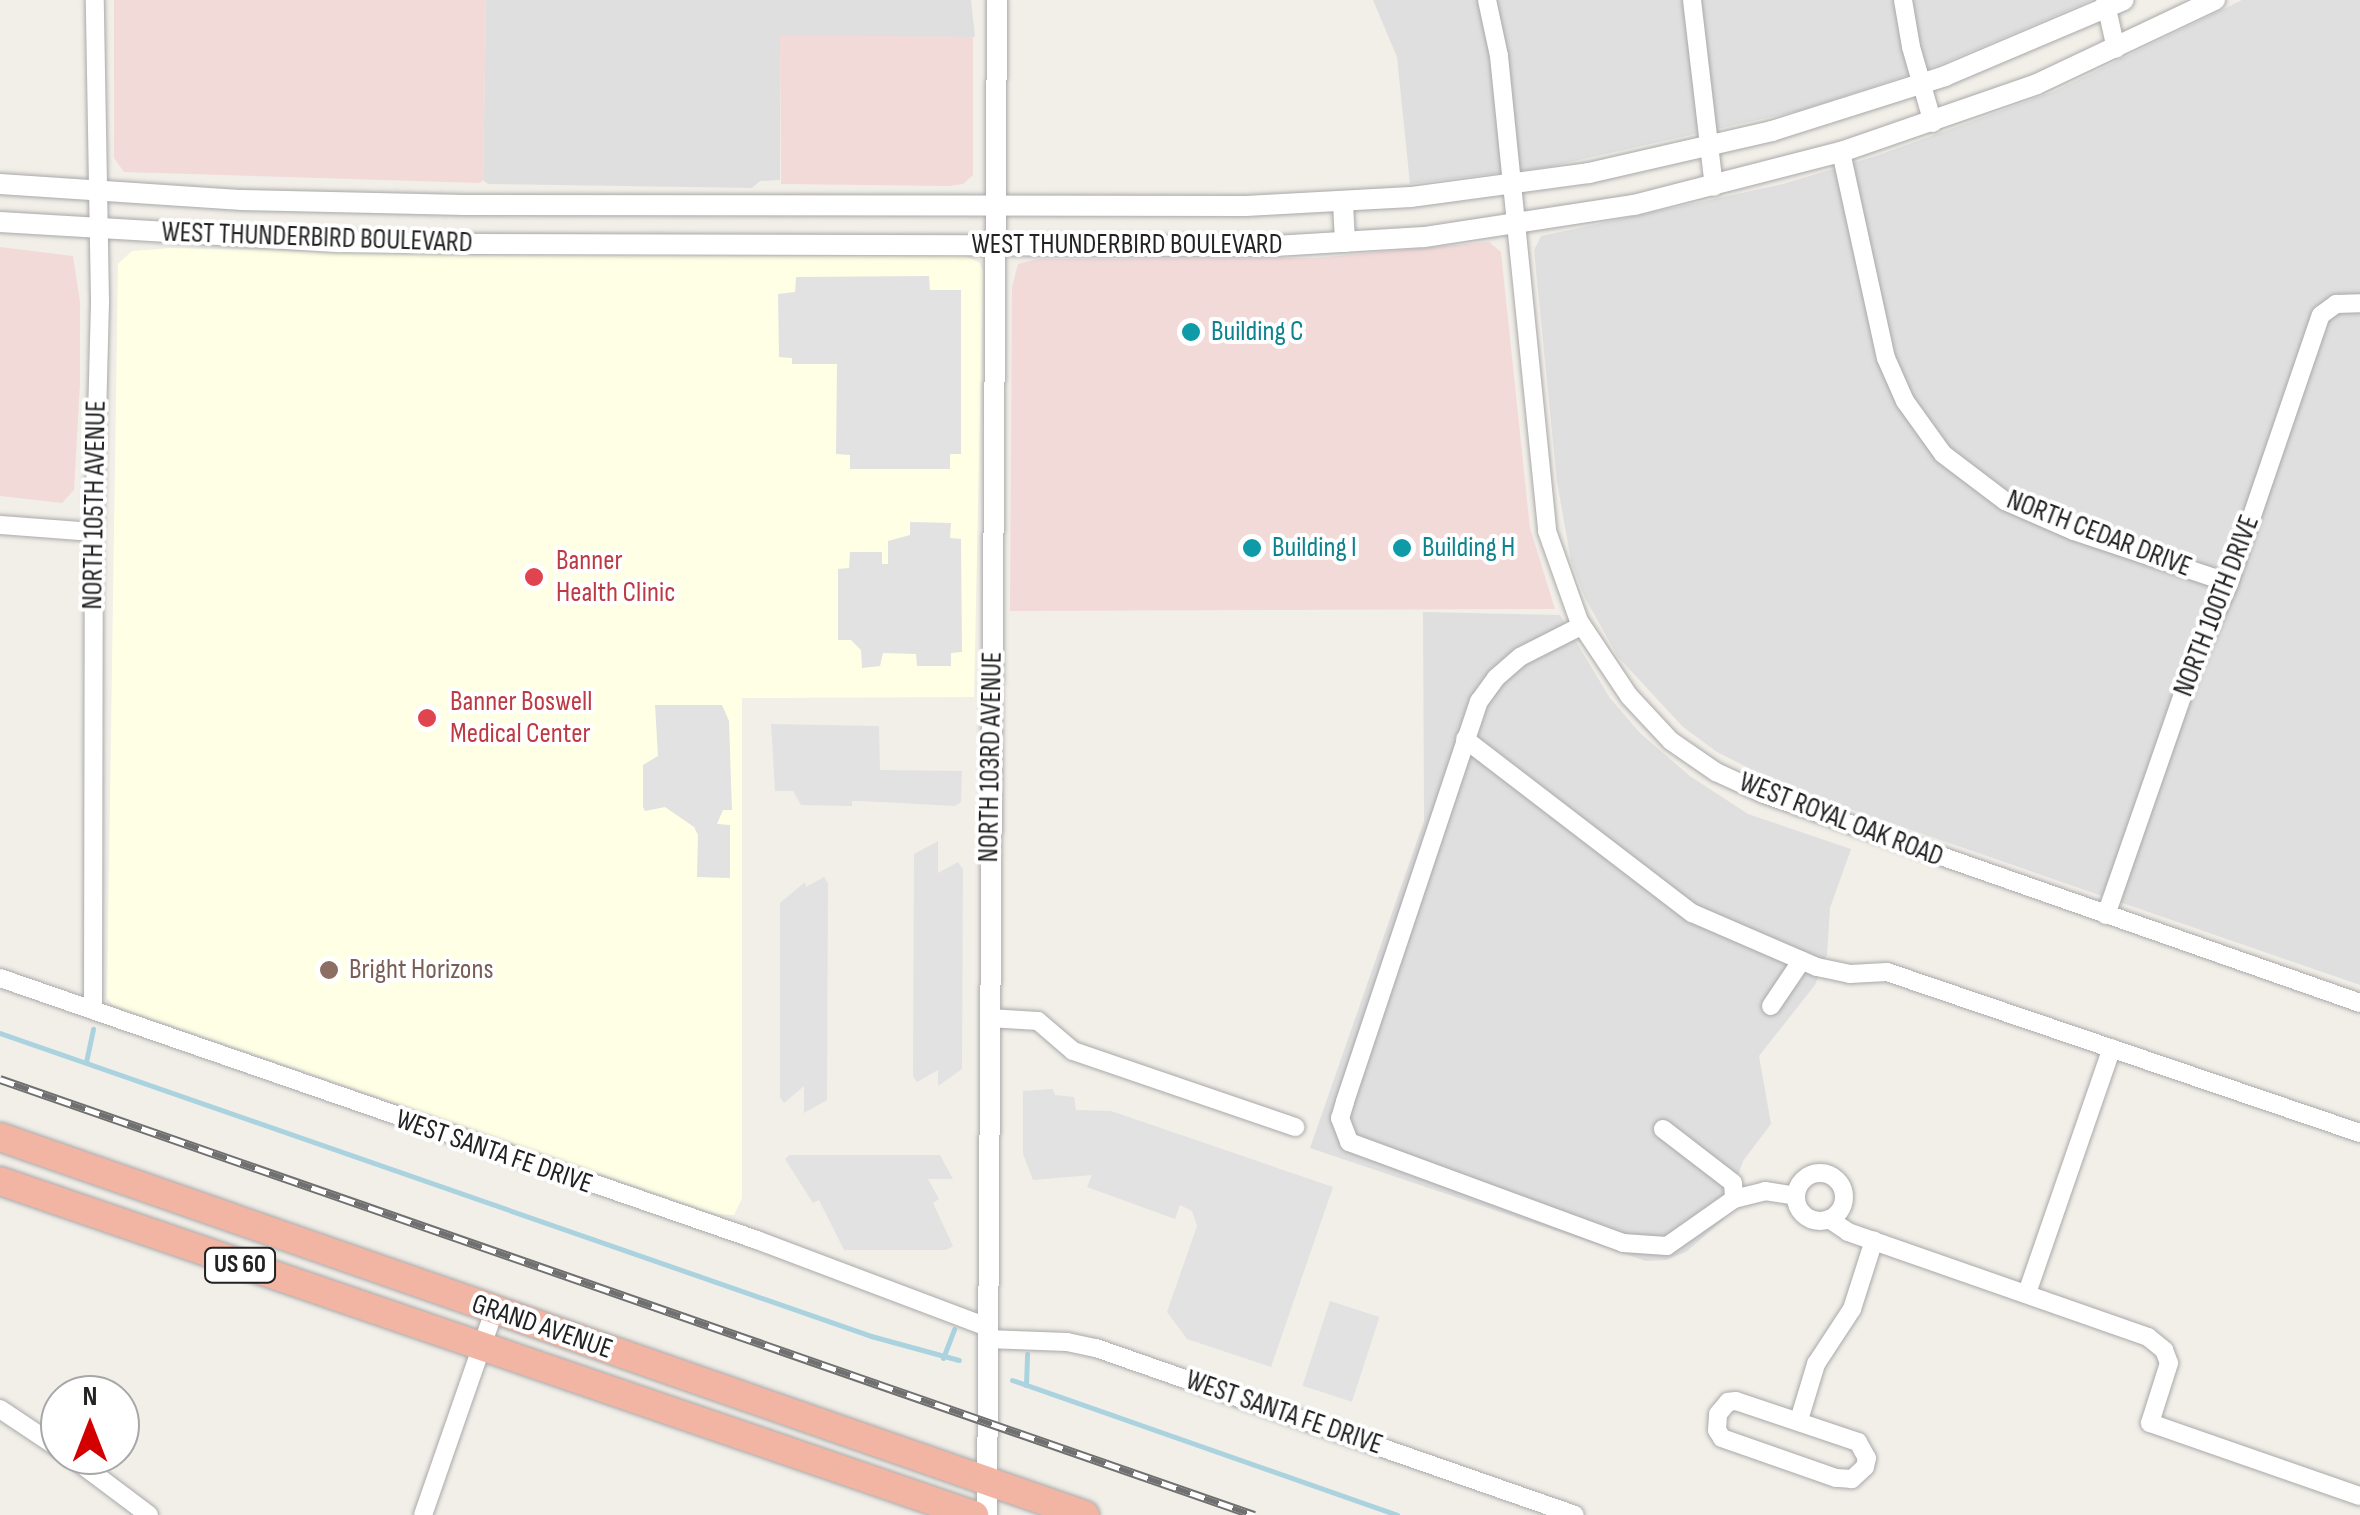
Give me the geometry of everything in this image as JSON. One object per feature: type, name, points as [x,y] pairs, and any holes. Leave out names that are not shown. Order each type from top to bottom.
[{"type":"highway","name":"GRAND AVENUE","points":[[0,1137],[1085,1515]]},
{"type":"highway","name":"GRAND AVENUE","points":[[0,1181],[480,1349],[974,1515]]},
{"type":"street","name":"NORTH 105TH AVENUE","points":[[93,1010],[96,0]]},
{"type":"street","name":"NORTH 103RD AVENUE","points":[[987,1515],[997,0]]},
{"type":"street","name":"WEST ROYAL OAK ROAD","points":[[1488,0],[1498,56],[1544,514],[1557,568],[1582,626],[1608,670],[1639,708],[1671,741],[1716,772],[1797,808],[2360,1003]]},
{"type":"street","points":[[1692,0],[1714,188]]},
{"type":"street","points":[[1904,0],[1932,123]]},
{"type":"street","name":"WEST THUNDERBIRD BOULEVARD","points":[[0,222],[359,242],[997,245],[1345,242],[1516,226],[1714,188],[1932,123],[2116,48],[2215,0]]},
{"type":"street","name":"WEST THUNDERBIRD BOULEVARD","points":[[0,184],[350,203],[1344,203],[1512,186],[1709,147],[1921,84],[2112,3]]},
{"type":"street","points":[[2112,3],[2116,48]]},
{"type":"street","name":"NORTH CEDAR DRIVE","points":[[1842,152],[1886,358],[1906,401],[1943,454],[2005,502],[2229,583]]},
{"type":"street","points":[[1344,203],[1345,242]]},
{"type":"street","points":[[760,206],[760,244]]},
{"type":"street","name":"NORTH 100TH DRIVE","points":[[2106,914],[2191,672],[2229,583],[2320,316],[2336,304],[2360,303]]},
{"type":"street","points":[[0,525],[94,532]]},
{"type":"street","points":[[1582,626],[1520,658],[1496,678],[1479,701],[1340,1118],[1349,1142],[1623,1243],[1667,1246],[1734,1199],[1765,1192],[1795,1196]]},
{"type":"street","points":[[1465,739],[1692,913],[1802,960],[1850,974],[1887,972],[2360,1132]]},
{"type":"street","points":[[1770,1006],[1802,960]]},
{"type":"street","name":"WEST SANTA FE DRIVE","points":[[0,978],[757,1240],[987,1333],[1096,1348],[1575,1515]]},
{"type":"street","points":[[988,1018],[1038,1021],[1073,1051],[1295,1127]]},
{"type":"street","points":[[2028,1293],[2112,1048]]},
{"type":"street","points":[[1663,1129],[1733,1182],[1734,1199]]},
{"type":"street","points":[[1795,1196],[1806,1176],[1830,1174],[1842,1186],[1844,1201],[1829,1220]]},
{"type":"street","points":[[1795,1196],[1806,1217],[1829,1220],[1874,1240],[2148,1337],[2164,1350],[2169,1363],[2150,1423],[2360,1496]]},
{"type":"street","points":[[1799,1420],[1816,1364],[1852,1309],[1874,1240]]},
{"type":"street","points":[[423,1515],[494,1311]]},
{"type":"street","points":[[1736,1401],[1799,1420],[1858,1442],[1866,1458],[1860,1475],[1836,1478],[1732,1443],[1717,1430],[1722,1407],[1736,1401]]},
{"type":"street","points":[[0,1409],[40,1436]]},
{"type":"street","points":[[96,1475],[149,1515]]},
{"type":"shaded area","points":[[114,0],[486,0],[483,180],[480,183],[124,172],[114,158]]},
{"type":"shaded area","points":[[486,0],[971,0],[975,37],[780,36],[780,180],[760,181],[752,188],[488,184],[483,180]]},
{"type":"shaded area","points":[[1373,0],[2092,0],[1939,65],[1802,110],[1548,167],[1410,184],[1397,57]]},
{"type":"shaded area","points":[[2242,0],[2360,0],[2360,985],[1784,786],[1717,752],[1683,727],[1618,657],[1585,598],[1571,561],[1557,482],[1534,250],[1541,236],[1783,184],[1876,156],[2055,91]]},
{"type":"shaded area","points":[[780,35],[973,37],[973,175],[963,184],[949,186],[781,184]]},
{"type":"shaded area","points":[[1489,242],[1501,252],[1530,528],[1555,609],[1010,611],[1012,287],[1018,264],[1037,259],[1315,258]]},
{"type":"shaded area","points":[[0,247],[73,256],[80,302],[80,383],[74,490],[62,503],[0,496]]},
{"type":"shaded area","name":"Banner Boswell Medical Center","points":[[172,248],[477,255],[965,256],[980,263],[983,272],[974,697],[742,698],[742,1198],[734,1215],[717,1214],[113,1005],[107,998],[118,264],[132,251]]},
{"type":"shaded area","points":[[929,276],[930,290],[961,290],[961,454],[950,454],[950,469],[850,469],[850,455],[836,454],[837,364],[792,364],[792,358],[779,357],[778,294],[795,292],[796,277]]},
{"type":"shaded area","points":[[910,522],[951,523],[950,538],[961,539],[962,652],[951,653],[951,666],[917,666],[916,654],[883,653],[880,666],[862,668],[861,650],[851,640],[838,640],[838,569],[849,568],[850,552],[882,552],[882,564],[888,564],[888,541],[910,535]]},
{"type":"shaded area","points":[[1423,612],[1560,615],[1610,698],[1640,733],[1690,776],[1748,814],[1851,849],[1830,908],[1827,955],[1815,985],[1759,1056],[1771,1124],[1743,1161],[1723,1220],[1686,1252],[1666,1260],[1646,1261],[1310,1148],[1424,821]]},
{"type":"shaded area","points":[[655,705],[722,705],[729,721],[732,810],[723,810],[717,824],[730,825],[730,878],[697,877],[698,835],[694,827],[665,807],[645,811],[643,807],[643,765],[658,756]]},
{"type":"shaded area","points":[[771,724],[879,726],[880,770],[962,771],[961,802],[955,806],[861,801],[852,801],[852,806],[801,805],[793,791],[775,791]]},
{"type":"shaded area","points":[[938,841],[938,873],[958,862],[963,869],[962,1069],[938,1086],[938,1070],[917,1082],[913,1076],[914,854]]},
{"type":"shaded area","points":[[824,877],[828,883],[827,1100],[804,1113],[804,1086],[784,1103],[780,1097],[780,903],[805,882],[806,887]]},
{"type":"shaded area","points":[[1053,1089],[1055,1095],[1074,1097],[1076,1110],[1111,1111],[1333,1187],[1271,1367],[1187,1339],[1167,1312],[1197,1226],[1192,1211],[1180,1205],[1175,1219],[1087,1187],[1092,1175],[1033,1180],[1023,1154],[1023,1091]]},
{"type":"shaded area","points":[[790,1155],[940,1155],[953,1179],[928,1179],[939,1199],[933,1203],[953,1246],[946,1250],[844,1250],[819,1200],[813,1203],[785,1159]]},
{"type":"shaded area","points":[[1330,1301],[1379,1317],[1352,1402],[1302,1386]]},
{"type":"waterway","points":[[86,1062],[93,1029]]},
{"type":"waterway","points":[[0,1033],[871,1336],[959,1360]]},
{"type":"waterway","points":[[943,1358],[954,1329]]},
{"type":"waterway","points":[[1026,1385],[1027,1354]]},
{"type":"waterway","points":[[1012,1380],[1397,1515]]},
{"type":"railway","points":[[0,1079],[1254,1515]]},
{"type":"place","name":"Building C","points":[[1191,332]]},
{"type":"place","name":"Building I","points":[[1252,548]]},
{"type":"place","name":"Building H","points":[[1402,548]]},
{"type":"place","name":"Banner Health Clinic","points":[[534,577]]},
{"type":"place","name":"Banner Boswell Medical Center","points":[[427,718]]},
{"type":"place","name":"Bright Horizons","points":[[329,970]]}]
